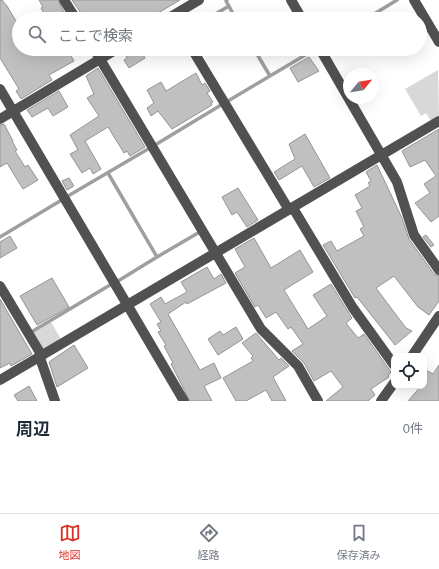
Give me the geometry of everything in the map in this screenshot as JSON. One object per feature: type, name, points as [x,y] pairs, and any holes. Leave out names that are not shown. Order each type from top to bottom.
[{"type":"street","points":[[64,0],[72,12]]},
{"type":"street","points":[[180,12],[199,0]]},
{"type":"street","points":[[291,0],[298,12]]},
{"type":"street","points":[[414,0],[421,12]]},
{"type":"street","points":[[427,22],[439,42]]},
{"type":"street","points":[[98,56],[261,329],[298,366],[318,401]]},
{"type":"street","points":[[0,119],[105,56]]},
{"type":"street","points":[[196,56],[353,308],[391,361]]},
{"type":"street","points":[[324,56],[397,182],[414,235],[439,270]]},
{"type":"street","points":[[0,89],[184,401]]},
{"type":"street","points":[[0,380],[439,122]]},
{"type":"street","points":[[0,286],[41,357],[55,401]]},
{"type":"street","points":[[414,353],[439,316]]},
{"type":"street","points":[[381,401],[391,387]]},
{"type":"shaded area","points":[[438,70],[439,117],[431,121],[426,113],[421,116],[405,89]]},
{"type":"shaded area","points":[[51,322],[62,341],[47,350],[41,348],[33,333]]},
{"type":"building","points":[[0,0],[2,0],[12,14],[12,56],[71,56],[74,61],[49,75],[52,80],[21,99],[16,91],[19,89],[0,58]]},
{"type":"building","points":[[39,0],[58,0],[64,12],[43,12],[41,8],[43,7]]},
{"type":"building","points":[[72,0],[180,0],[160,12],[80,12]]},
{"type":"building","points":[[126,56],[144,56],[145,58],[129,68],[124,60],[127,58]]},
{"type":"building","points":[[309,57],[319,71],[298,82],[290,68]]},
{"type":"building","points":[[98,68],[145,147],[130,156],[127,151],[124,153],[108,127],[85,141],[101,169],[93,174],[90,168],[82,173],[70,154],[78,150],[70,135],[99,116],[87,98],[94,94],[86,76]]},
{"type":"building","points":[[196,73],[202,85],[205,83],[210,91],[207,93],[213,102],[211,103],[212,105],[172,129],[158,111],[151,116],[147,108],[154,103],[147,90],[161,82],[166,91]]},
{"type":"building","points":[[59,91],[68,107],[53,116],[48,108],[32,117],[27,110]]},
{"type":"building","points":[[4,124],[17,150],[15,151],[25,167],[28,165],[38,180],[23,189],[7,163],[0,167],[0,125]]},
{"type":"building","points":[[439,129],[439,216],[431,222],[415,203],[430,193],[424,184],[436,176],[425,160],[410,167],[402,151]]},
{"type":"building","points":[[305,134],[330,178],[314,187],[302,166],[279,180],[274,172],[295,159],[289,144]]},
{"type":"building","points":[[377,165],[402,218],[409,239],[434,274],[439,276],[439,301],[429,315],[418,307],[394,276],[376,288],[406,328],[412,331],[395,345],[357,297],[355,298],[323,245],[331,241],[337,251],[364,236],[360,229],[364,227],[356,211],[362,208],[355,195],[370,186],[368,183],[371,181],[366,172]]},
{"type":"building","points":[[69,178],[74,186],[67,190],[62,181]]},
{"type":"building","points":[[238,188],[258,220],[247,227],[237,212],[232,215],[222,197]]},
{"type":"building","points":[[426,235],[434,245],[431,247],[423,237]]},
{"type":"building","points":[[10,236],[17,248],[0,258],[0,242]]},
{"type":"building","points":[[254,238],[271,268],[300,250],[313,272],[284,290],[308,329],[327,316],[313,295],[331,284],[352,318],[346,323],[358,338],[364,334],[391,372],[388,376],[389,377],[371,389],[375,395],[368,401],[326,401],[343,387],[331,371],[314,381],[304,363],[292,351],[303,344],[291,327],[288,329],[276,312],[266,318],[258,305],[255,307],[235,273],[245,267],[235,249]]},
{"type":"building","points":[[207,267],[214,279],[221,274],[226,283],[187,304],[186,302],[168,314],[200,370],[214,363],[221,378],[204,386],[212,401],[190,401],[171,364],[173,363],[164,346],[166,345],[158,332],[161,331],[157,324],[161,322],[150,304],[161,297],[165,304],[187,292],[181,282]]},
{"type":"building","points":[[52,278],[69,307],[37,325],[20,296]]},
{"type":"building","points":[[0,299],[32,354],[11,366],[10,363],[0,368]]},
{"type":"building","points":[[236,327],[243,339],[218,355],[208,339],[220,331],[223,335]]},
{"type":"building","points":[[256,333],[279,360],[281,358],[289,366],[273,377],[286,401],[272,401],[266,390],[246,401],[236,401],[223,378],[253,361],[251,358],[253,356],[242,343]]},
{"type":"building","points":[[74,345],[88,368],[57,387],[49,362]]},
{"type":"building","points":[[439,365],[439,401],[408,401],[418,389],[427,389],[427,371],[433,374]]},
{"type":"building","points":[[29,386],[37,401],[18,401],[14,395]]},
{"type":"waterway","points":[[227,0],[226,1],[232,12]]},
{"type":"waterway","points":[[377,12],[397,0]]},
{"type":"waterway","points":[[219,12],[229,6]]},
{"type":"waterway","points":[[258,56],[270,76]]},
{"type":"waterway","points":[[228,101],[304,56]]},
{"type":"waterway","points":[[155,145],[221,105]]},
{"type":"waterway","points":[[68,196],[148,149]]},
{"type":"waterway","points":[[108,173],[157,257],[198,233]]},
{"type":"waterway","points":[[0,237],[60,201]]},
{"type":"waterway","points":[[118,281],[157,257]]},
{"type":"waterway","points":[[33,331],[110,285]]}]
